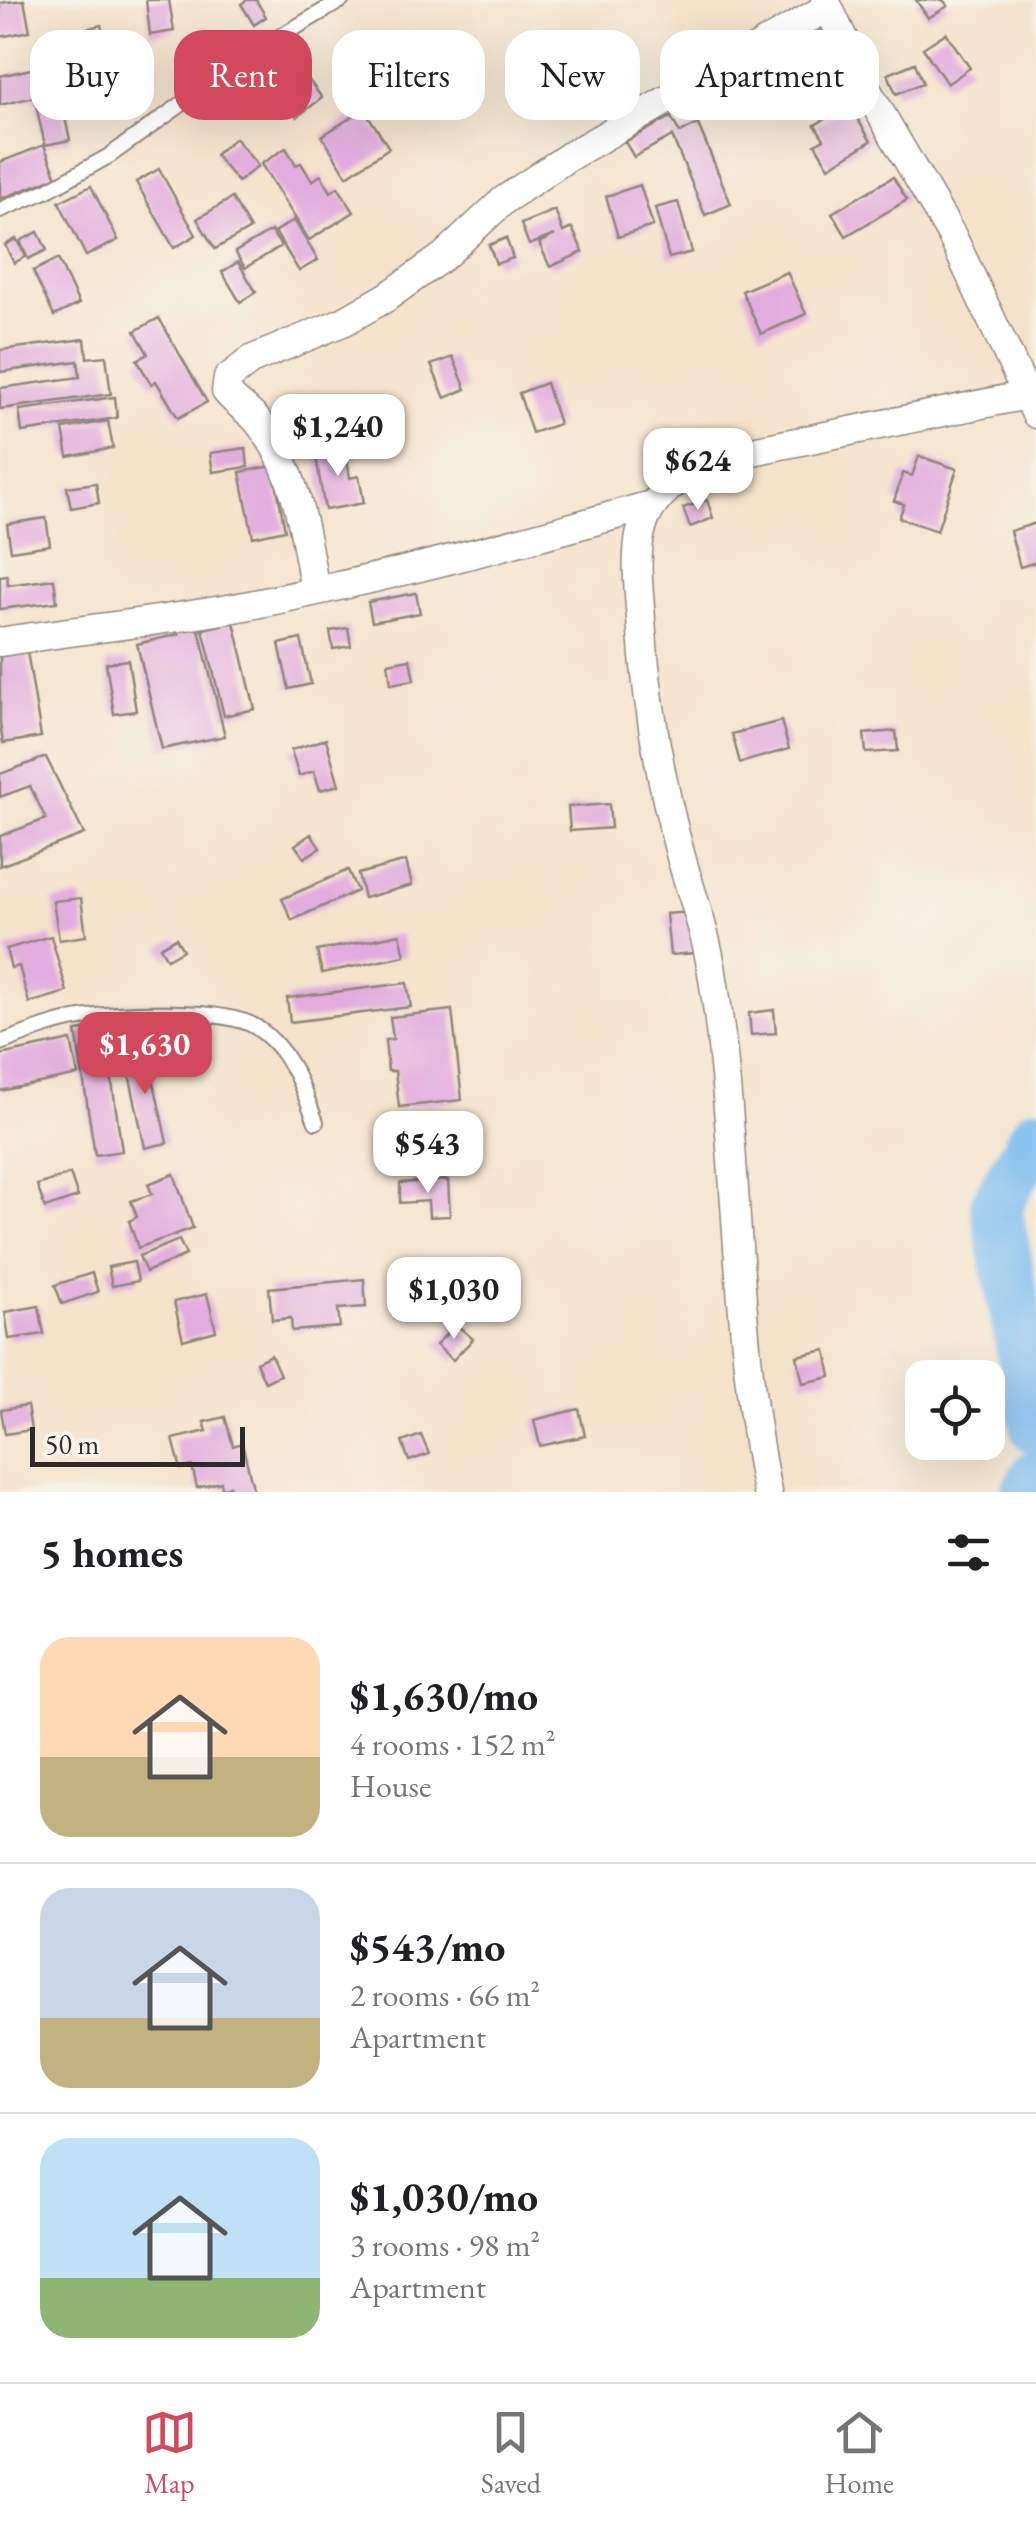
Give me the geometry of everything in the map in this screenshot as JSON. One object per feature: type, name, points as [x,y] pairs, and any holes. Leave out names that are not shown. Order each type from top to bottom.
[{"type":"street","points":[[0,642],[246,606],[315,591],[492,551],[651,505],[697,467],[723,457],[1033,401],[952,236],[867,90],[827,3],[504,200],[444,256],[387,296],[345,321],[253,359],[228,378],[226,391],[238,407],[257,419],[288,475],[302,519],[315,591]]},
{"type":"street","points":[[651,505],[640,532],[637,556],[644,674],[661,773],[711,963],[745,1347],[767,1492]]},
{"type":"lane","points":[[0,210],[46,191],[109,156],[259,49],[342,0]]},
{"type":"lane","points":[[0,1043],[79,1018],[162,1013],[210,1015],[240,1022],[254,1026],[291,1061],[316,1122]]},
{"type":"building","points":[[24,0],[30,31],[0,37],[0,3]]},
{"type":"building","points":[[146,0],[169,0],[174,31],[154,34],[154,30],[149,30]]},
{"type":"building","points":[[256,0],[266,17],[254,25],[241,4]]},
{"type":"building","points":[[916,0],[943,0],[948,6],[928,18]]},
{"type":"building","points":[[815,21],[820,30],[799,30]]},
{"type":"building","points":[[946,33],[970,68],[947,84],[923,48]]},
{"type":"building","points":[[915,63],[923,83],[896,94],[888,74]]},
{"type":"building","points":[[30,69],[30,98],[0,105],[0,76]]},
{"type":"building","points":[[312,84],[322,98],[312,106]]},
{"type":"building","points":[[39,120],[66,120],[70,140],[45,145]]},
{"type":"building","points":[[347,120],[371,120],[389,148],[347,176],[322,136]]},
{"type":"building","points":[[665,120],[673,120],[680,133],[698,124],[731,204],[705,215],[672,136],[634,157],[625,142]]},
{"type":"building","points":[[824,120],[858,120],[871,141],[829,167],[815,144],[824,139],[815,125]]},
{"type":"building","points":[[235,138],[258,166],[238,182],[215,155]]},
{"type":"building","points":[[44,145],[57,177],[0,199],[0,162]]},
{"type":"building","points":[[286,148],[312,181],[321,175],[331,192],[338,187],[354,212],[309,240],[261,164]]},
{"type":"building","points":[[159,169],[196,235],[174,248],[136,182]]},
{"type":"building","points":[[893,177],[907,200],[846,236],[832,213]]},
{"type":"building","points":[[640,185],[653,226],[618,237],[606,196]]},
{"type":"building","points":[[91,186],[118,240],[86,256],[59,202]]},
{"type":"building","points":[[232,198],[250,229],[215,249],[197,219]]},
{"type":"building","points":[[678,202],[692,252],[669,258],[655,208]]},
{"type":"building","points":[[555,210],[563,232],[572,228],[583,252],[550,267],[539,243],[555,235],[529,245],[521,224]]},
{"type":"building","points":[[294,220],[318,260],[299,271],[275,232]]},
{"type":"building","points":[[271,231],[281,246],[245,268],[235,252]]},
{"type":"building","points":[[38,232],[47,250],[28,259],[20,241]]},
{"type":"building","points":[[506,238],[513,258],[496,264],[489,245]]},
{"type":"building","points":[[16,239],[26,256],[14,263],[5,245]]},
{"type":"building","points":[[58,259],[79,304],[54,316],[33,271]]},
{"type":"building","points":[[238,262],[256,292],[240,302],[222,272]]},
{"type":"building","points":[[787,272],[806,314],[761,334],[742,291]]},
{"type":"building","points":[[159,318],[207,402],[178,418],[156,381],[151,384],[137,360],[148,354],[135,331]]},
{"type":"building","points":[[85,339],[87,358],[106,356],[111,394],[0,409],[0,388],[80,377],[78,361],[0,372],[0,350]]},
{"type":"building","points":[[453,357],[466,389],[445,398],[431,365]]},
{"type":"building","points":[[546,383],[559,424],[532,433],[519,393]]},
{"type":"building","points":[[115,397],[117,418],[22,432],[19,410]]},
{"type":"building","points":[[108,421],[113,448],[68,457],[63,429]]},
{"type":"building","points":[[345,446],[350,478],[359,476],[364,503],[325,510],[315,451]]},
{"type":"building","points":[[246,448],[248,467],[213,472],[210,453]]},
{"type":"building","points":[[919,456],[957,469],[937,531],[899,518],[904,504],[894,501],[903,473],[912,476]]},
{"type":"building","points":[[273,466],[285,530],[253,537],[240,472]]},
{"type":"building","points":[[96,483],[99,503],[71,508],[67,487]]},
{"type":"building","points":[[707,500],[713,518],[690,527],[683,508]]},
{"type":"building","points":[[46,518],[50,545],[11,551],[7,524]]},
{"type":"building","points":[[1036,523],[1036,562],[1020,567],[1010,531]]},
{"type":"building","points":[[7,575],[8,585],[54,579],[57,602],[0,609],[0,576]]},
{"type":"building","points":[[416,593],[420,613],[372,622],[368,602]]},
{"type":"building","points":[[196,617],[225,736],[162,749],[137,644],[179,634],[176,622]]},
{"type":"building","points":[[234,622],[255,709],[224,716],[203,629]]},
{"type":"building","points":[[348,628],[351,646],[333,649],[330,631]]},
{"type":"building","points":[[301,639],[311,684],[289,689],[279,644]]},
{"type":"building","points":[[27,651],[41,737],[3,743],[0,656]]},
{"type":"building","points":[[410,659],[414,680],[391,684],[388,663]]},
{"type":"building","points":[[128,660],[136,711],[114,714],[106,663]]},
{"type":"building","points":[[781,721],[789,749],[740,763],[732,734]]},
{"type":"building","points":[[896,731],[898,751],[866,753],[864,734]]},
{"type":"building","points":[[326,739],[339,785],[320,790],[314,771],[299,776],[291,750]]},
{"type":"building","points":[[46,757],[84,834],[0,866],[0,836],[46,819],[30,786],[0,797],[0,774]]},
{"type":"building","points":[[609,804],[611,828],[570,831],[568,807]]},
{"type":"building","points":[[311,834],[320,848],[304,858],[295,845]]},
{"type":"building","points":[[406,861],[412,885],[364,898],[358,874]]},
{"type":"building","points":[[348,870],[357,891],[292,920],[282,899]]},
{"type":"building","points":[[81,898],[86,936],[59,940],[53,901]]},
{"type":"building","points":[[691,912],[695,953],[670,955],[666,914]]},
{"type":"building","points":[[400,934],[405,956],[322,973],[317,951]]},
{"type":"building","points":[[51,936],[67,992],[29,1003],[19,966],[11,968],[6,949]]},
{"type":"building","points":[[176,938],[183,950],[167,959],[160,947]]},
{"type":"building","points":[[407,983],[411,1007],[290,1022],[287,998]]},
{"type":"building","points":[[452,1010],[462,1100],[399,1107],[395,1071],[388,1071],[385,1040],[393,1039],[390,1017]]},
{"type":"building","points":[[774,1010],[776,1033],[751,1035],[749,1013]]},
{"type":"building","points":[[104,1027],[122,1151],[95,1155],[76,1031]]},
{"type":"building","points":[[71,1040],[78,1075],[0,1091],[0,1055]]},
{"type":"building","points":[[146,1046],[167,1143],[145,1148],[124,1050]]},
{"type":"building","points":[[70,1174],[78,1197],[45,1208],[37,1185]]},
{"type":"building","points":[[174,1174],[193,1228],[138,1248],[129,1221],[137,1217],[131,1201],[152,1194],[148,1184]]},
{"type":"building","points":[[448,1180],[450,1216],[429,1217],[428,1201],[400,1203],[400,1183]]},
{"type":"building","points":[[179,1240],[186,1255],[146,1272],[139,1256]]},
{"type":"building","points":[[134,1262],[138,1281],[112,1286],[108,1267]]},
{"type":"building","points":[[92,1273],[98,1292],[62,1304],[55,1285]]},
{"type":"building","points":[[364,1279],[366,1307],[338,1309],[340,1327],[292,1331],[291,1318],[272,1320],[269,1288]]},
{"type":"building","points":[[207,1294],[216,1331],[183,1340],[174,1302]]},
{"type":"building","points":[[39,1306],[44,1334],[9,1339],[5,1312]]},
{"type":"building","points":[[456,1324],[473,1339],[453,1360],[436,1345]]},
{"type":"building","points":[[826,1350],[831,1377],[803,1383],[797,1356]]},
{"type":"building","points":[[271,1355],[280,1375],[265,1382],[256,1362]]},
{"type":"building","points":[[27,1406],[31,1430],[5,1434],[1,1410]]},
{"type":"building","points":[[579,1409],[585,1436],[540,1446],[534,1420]]},
{"type":"building","points":[[225,1417],[233,1446],[242,1443],[254,1492],[231,1492],[230,1486],[222,1489],[221,1482],[197,1488],[192,1466],[181,1469],[173,1439],[207,1431],[204,1422]]},
{"type":"building","points":[[421,1435],[429,1454],[409,1461],[402,1442]]},
{"type":"waterway","points":[[1036,1134],[996,1205],[1036,1428]]},
{"type":"waterway","points":[[1027,1492],[1036,1476]]}]
